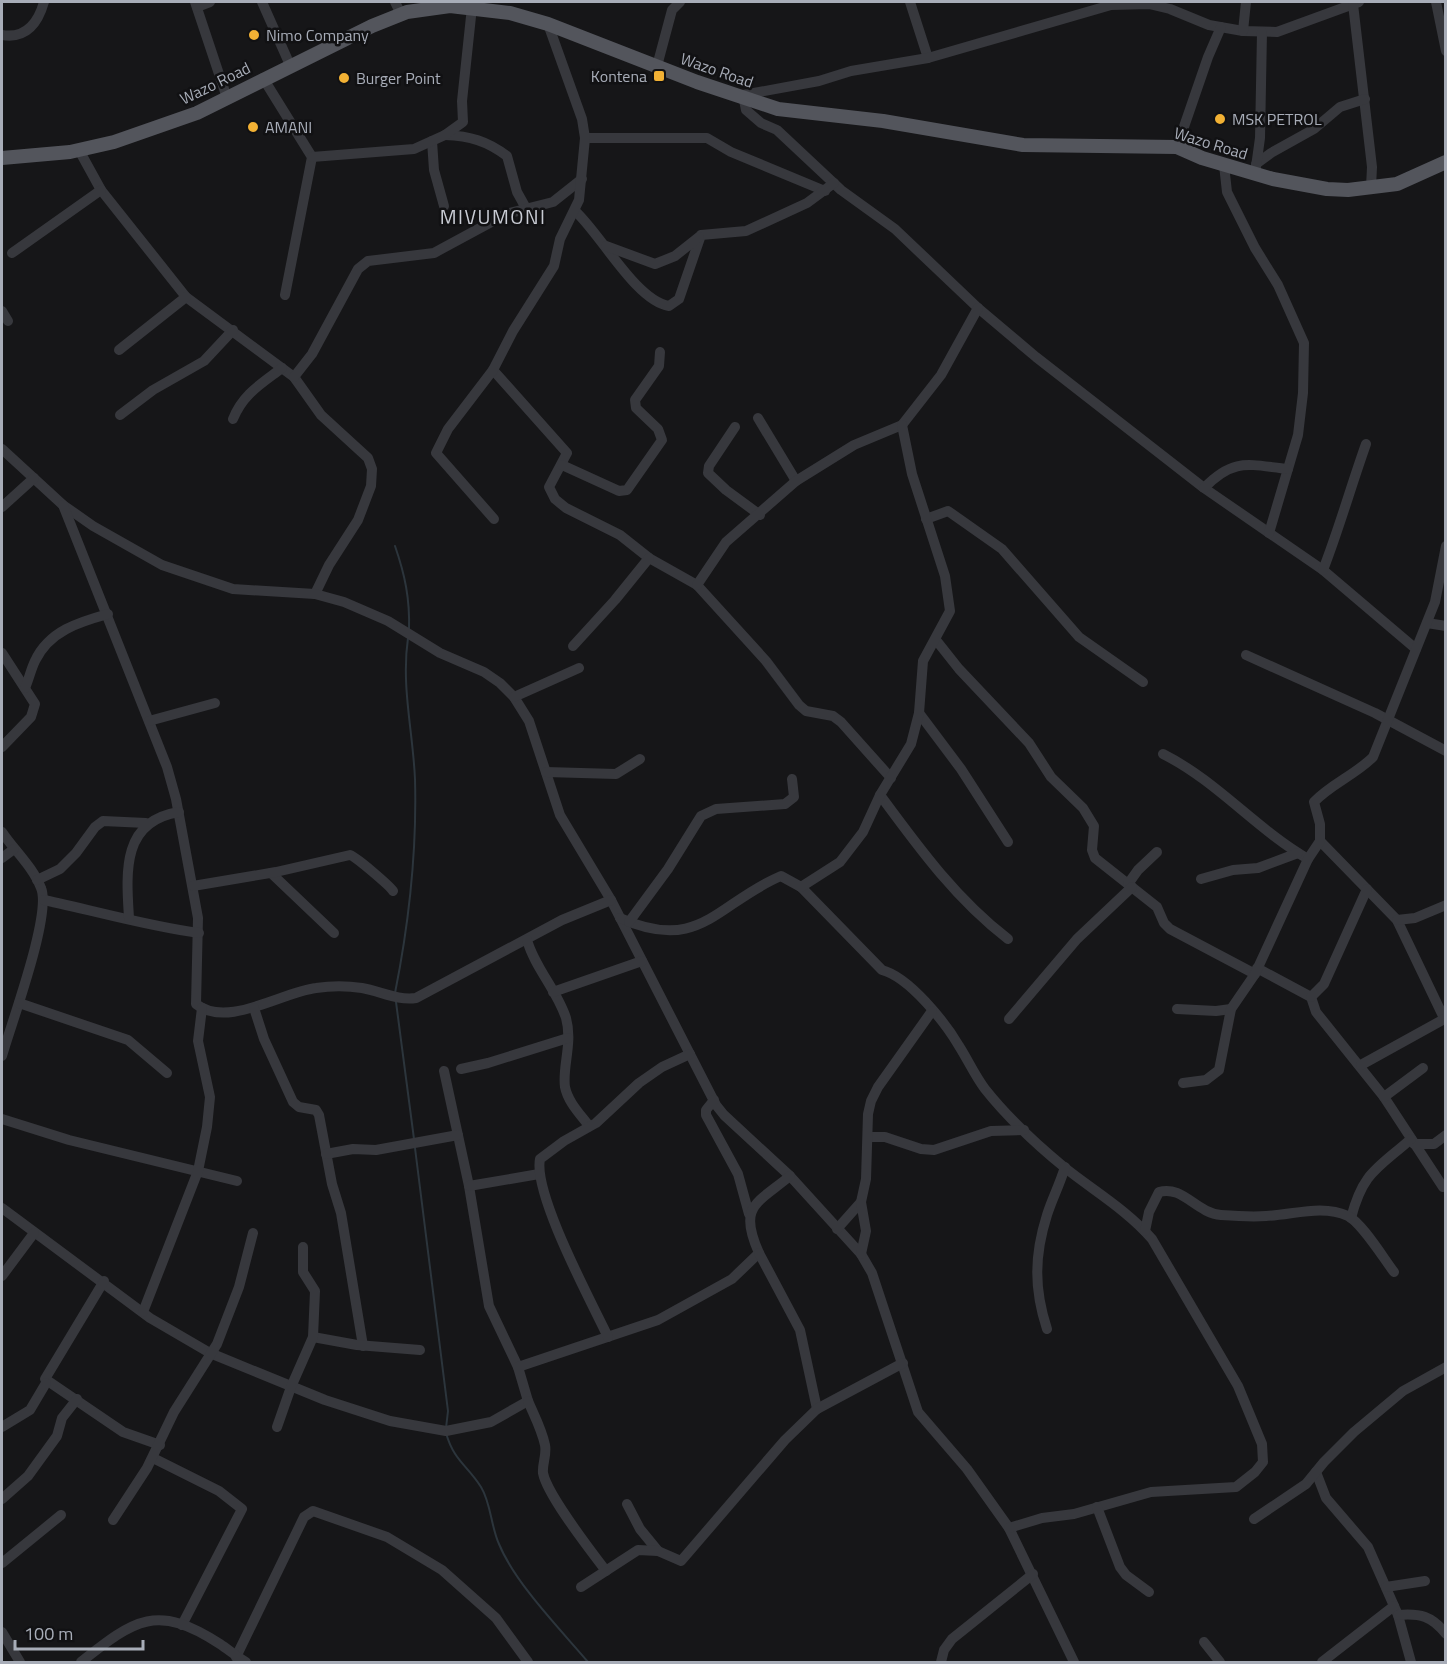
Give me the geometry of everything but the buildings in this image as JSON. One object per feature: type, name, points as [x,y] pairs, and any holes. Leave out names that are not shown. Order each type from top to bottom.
[{"type":"main road","name":"Wazo Road","points":[[2,158],[79,150],[124,139],[197,113],[398,8],[450,6],[511,7],[548,24],[697,82],[743,95],[778,109],[883,121],[1023,146],[1177,147],[1224,165],[1255,169],[1299,185],[1327,189],[1397,184],[1446,162]]},
{"type":"street","points":[[2,35],[24,33],[35,24],[44,2]]},
{"type":"street","points":[[210,2],[196,4],[227,98]]},
{"type":"street","points":[[262,2],[290,65]]},
{"type":"street","points":[[657,66],[672,10],[680,2]]},
{"type":"street","points":[[910,2],[928,58]]},
{"type":"street","points":[[1243,31],[1246,2]]},
{"type":"street","points":[[1436,2],[1446,51]]},
{"type":"street","points":[[1371,187],[1372,167],[1356,3],[1277,32],[1243,31],[1221,27],[1149,3],[1111,5],[928,58],[851,71],[819,81],[743,95],[746,110],[761,123],[777,130],[834,183],[895,229],[978,308],[1204,488],[1323,570],[1416,649]]},
{"type":"street","points":[[312,157],[414,148],[445,135],[463,122],[462,100],[472,7]]},
{"type":"street","points":[[494,519],[436,453],[448,429],[493,370],[513,332],[554,266],[560,239],[575,211],[582,179],[585,138],[577,101],[548,24]]},
{"type":"street","points":[[1177,147],[1208,57],[1221,27]]},
{"type":"street","points":[[1255,169],[1260,138],[1262,32]]},
{"type":"street","points":[[263,78],[312,157],[285,295]]},
{"type":"street","points":[[1255,169],[1271,153],[1314,129],[1340,107],[1365,99]]},
{"type":"street","points":[[445,135],[468,136],[491,144],[507,156],[517,192],[527,210]]},
{"type":"street","points":[[585,138],[707,138],[731,152],[825,191]]},
{"type":"street","points":[[432,141],[434,171],[444,206]]},
{"type":"street","points":[[79,150],[101,190],[186,297],[294,377],[321,415],[368,458],[372,469],[371,486],[358,520],[329,565],[315,594]]},
{"type":"street","points":[[1224,165],[1227,192],[1255,248],[1278,285],[1304,343],[1303,393],[1298,435],[1269,533]]},
{"type":"street","points":[[294,377],[312,354],[362,265],[376,260],[434,253],[494,219],[553,202],[582,179]]},
{"type":"street","points":[[606,246],[655,264],[675,256],[704,233],[746,231],[788,213],[834,183]]},
{"type":"street","points":[[12,253],[101,190]]},
{"type":"street","points":[[575,211],[606,246],[617,264],[658,302],[669,306],[679,299],[699,237]]},
{"type":"street","points":[[119,350],[186,297]]},
{"type":"street","points":[[697,585],[726,542],[760,515],[796,481],[854,445],[902,425],[941,375],[978,308]]},
{"type":"street","points":[[2,311],[8,321]]},
{"type":"street","points":[[120,415],[153,390],[204,361],[233,330]]},
{"type":"street","points":[[562,465],[619,491],[627,490],[662,440],[658,429],[636,408],[635,400],[659,366],[660,352]]},
{"type":"street","points":[[233,418],[239,402],[282,368]]},
{"type":"street","points":[[493,370],[567,453],[549,487],[555,499],[600,526],[620,535],[649,558],[697,585],[766,661],[799,705],[806,711],[833,716],[891,778]]},
{"type":"street","points":[[758,418],[796,481]]},
{"type":"street","points":[[801,887],[835,866],[849,853],[911,744],[919,713],[923,661],[950,611],[950,596],[912,474],[902,425]]},
{"type":"street","points":[[735,427],[709,466],[708,473],[726,490],[760,515]]},
{"type":"street","points":[[1323,570],[1338,533],[1350,486],[1366,444]]},
{"type":"street","points":[[2,449],[63,505],[93,526],[162,565],[233,589],[315,594],[344,602],[388,621],[440,653],[484,672],[514,696],[529,721],[560,815],[625,920],[642,961],[714,1100],[724,1115],[790,1176],[861,1254],[872,1273],[918,1412],[967,1469],[1009,1528],[1074,1662]]},
{"type":"street","points":[[1204,488],[1216,477],[1240,464],[1288,469]]},
{"type":"street","points":[[2,507],[34,478]]},
{"type":"street","points":[[63,505],[167,767],[179,812],[199,933],[196,1004],[202,1008],[236,1011],[254,1008],[273,999],[316,987],[362,988],[407,999],[416,998],[562,920],[611,900]]},
{"type":"street","points":[[926,519],[948,512],[1002,549],[1078,636],[1143,682]]},
{"type":"street","points":[[1361,1065],[1445,1018],[1397,920],[1320,841],[1320,824],[1314,802],[1320,795],[1358,772],[1373,758],[1386,720],[1435,602],[1446,546]]},
{"type":"street","points":[[573,646],[649,558]]},
{"type":"street","points":[[26,688],[35,662],[52,640],[76,622],[108,614]]},
{"type":"street","points":[[1427,623],[1446,626]]},
{"type":"street","points":[[936,640],[959,669],[1029,743],[1051,777],[1083,808],[1094,826],[1092,850],[1095,858],[1157,907],[1164,923],[1170,929],[1311,998],[1316,1012],[1361,1065],[1443,1187]]},
{"type":"street","points":[[2,653],[35,704],[31,717],[2,747]]},
{"type":"street","points":[[1246,655],[1386,720],[1446,751]]},
{"type":"street","points":[[514,696],[579,668]]},
{"type":"street","points":[[149,721],[215,703]]},
{"type":"street","points":[[919,713],[961,769],[1008,842]]},
{"type":"street","points":[[1163,754],[1221,792],[1287,847],[1303,856]]},
{"type":"street","points":[[546,772],[616,774],[640,759]]},
{"type":"street","points":[[625,920],[668,869],[701,816],[716,808],[785,804],[794,797],[792,779]]},
{"type":"street","points":[[880,795],[937,872],[984,921],[1008,939]]},
{"type":"street","points":[[129,918],[130,851],[136,836],[146,823],[162,815],[179,812]]},
{"type":"street","points":[[37,879],[60,868],[76,853],[95,827],[103,821],[146,823]]},
{"type":"street","points":[[2,831],[37,879],[44,900],[26,984],[19,1004],[4,1033],[2,1056]]},
{"type":"street","points":[[1183,1083],[1206,1080],[1219,1070],[1230,1009],[1256,971],[1303,856],[1320,841]]},
{"type":"street","points":[[2,858],[14,849]]},
{"type":"street","points":[[1009,1019],[1077,939],[1130,885],[1138,870],[1157,852]]},
{"type":"street","points":[[193,886],[271,873],[350,855],[355,856],[370,873],[387,882],[393,891]]},
{"type":"street","points":[[1201,879],[1233,870],[1258,868],[1303,856]]},
{"type":"street","points":[[271,873],[334,933]]},
{"type":"street","points":[[625,920],[657,931],[696,926],[725,913],[781,876],[801,887],[882,970],[891,973],[932,1011],[958,1045],[984,1088],[1024,1130],[1065,1167],[1136,1220],[1168,1265],[1238,1386],[1254,1420],[1264,1454],[1255,1472],[1236,1487],[1151,1492],[1009,1528]]},
{"type":"street","points":[[1311,998],[1323,984],[1367,889]]},
{"type":"street","points":[[44,900],[129,918],[161,928],[199,933]]},
{"type":"street","points":[[1397,920],[1415,918],[1446,905]]},
{"type":"street","points":[[527,940],[531,954],[565,1017],[568,1038],[565,1085],[571,1102],[589,1126]]},
{"type":"street","points":[[553,992],[642,961]]},
{"type":"street","points":[[19,1004],[128,1040],[167,1073]]},
{"type":"street","points":[[143,1312],[198,1171],[210,1113],[210,1097],[198,1041],[202,1008]]},
{"type":"street","points":[[254,1008],[264,1039],[293,1102],[299,1107],[316,1110],[319,1114],[326,1154],[341,1213],[363,1346]]},
{"type":"street","points":[[1177,1009],[1216,1011],[1230,1009]]},
{"type":"street","points":[[861,1254],[866,1231],[861,1202],[869,1137],[868,1114],[878,1087],[932,1011]]},
{"type":"street","points":[[461,1069],[489,1064],[568,1038]]},
{"type":"street","points":[[608,1338],[562,1240],[539,1174],[540,1158],[606,1116],[639,1083],[662,1067],[690,1054]]},
{"type":"street","points":[[1384,1097],[1423,1068]]},
{"type":"street","points":[[444,1071],[469,1186],[489,1305],[518,1367],[528,1401],[545,1444],[543,1472],[563,1511],[606,1571]]},
{"type":"street","points":[[714,1100],[706,1110],[706,1115],[738,1174],[749,1214],[748,1224],[759,1253],[800,1330],[817,1409]]},
{"type":"street","points":[[2,1119],[69,1140],[237,1181]]},
{"type":"street","points":[[869,1137],[885,1137],[921,1149],[934,1150],[991,1131],[1024,1130]]},
{"type":"street","points":[[326,1154],[354,1149],[376,1150],[458,1135]]},
{"type":"street","points":[[1351,1218],[1354,1200],[1365,1178],[1412,1142],[1434,1144],[1446,1135]]},
{"type":"street","points":[[1047,1329],[1039,1302],[1036,1278],[1047,1214],[1065,1167]]},
{"type":"street","points":[[469,1186],[539,1174]]},
{"type":"street","points":[[749,1214],[755,1205],[790,1176]]},
{"type":"street","points":[[1145,1231],[1149,1212],[1159,1192],[1167,1190],[1175,1190],[1201,1209],[1218,1215],[1265,1216],[1329,1210],[1351,1218],[1394,1272]]},
{"type":"street","points":[[837,1229],[861,1202]]},
{"type":"street","points":[[2,1208],[143,1312],[210,1353],[291,1387],[373,1417],[416,1428],[446,1431],[491,1422],[528,1401]]},
{"type":"street","points":[[2,1276],[34,1233]]},
{"type":"street","points":[[112,1520],[153,1458],[174,1412],[217,1344],[239,1287],[253,1233]]},
{"type":"street","points":[[278,1427],[291,1387],[313,1337],[315,1291],[303,1272],[303,1246]]},
{"type":"street","points":[[518,1367],[658,1320],[732,1279],[759,1253]]},
{"type":"street","points":[[2,1427],[30,1410],[46,1383],[47,1375],[104,1281]]},
{"type":"street","points":[[313,1337],[363,1346],[420,1350]]},
{"type":"street","points":[[581,1587],[634,1552],[658,1551],[681,1561],[785,1440],[817,1409],[903,1363]]},
{"type":"street","points":[[1254,1519],[1306,1484],[1354,1432],[1403,1391],[1446,1367]]},
{"type":"street","points":[[46,1383],[76,1399],[123,1432],[160,1445]]},
{"type":"street","points":[[2,1499],[28,1476],[57,1436],[62,1418],[76,1399]]},
{"type":"street","points":[[153,1458],[219,1491],[242,1509],[182,1625]]},
{"type":"street","points":[[1316,1472],[1333,1507],[1368,1547],[1396,1611],[1410,1662]]},
{"type":"street","points":[[627,1504],[640,1528],[658,1551]]},
{"type":"street","points":[[1097,1507],[1120,1567],[1126,1575],[1149,1592]]},
{"type":"street","points":[[81,1662],[123,1631],[154,1618],[182,1625],[219,1643],[241,1660],[304,1517],[313,1511],[387,1537],[442,1570],[496,1618],[528,1662]]},
{"type":"street","points":[[2,1563],[61,1515]]},
{"type":"street","points":[[941,1662],[944,1650],[952,1639],[1033,1575]]},
{"type":"street","points":[[1386,1587],[1425,1581]]},
{"type":"street","points":[[1322,1662],[1396,1611],[1424,1615],[1433,1619],[1446,1634]]},
{"type":"street","points":[[2,1632],[20,1662]]},
{"type":"street","points":[[1204,1642],[1220,1662]]},
{"type":"waterway","points":[[395,546],[406,587],[409,630]]},
{"type":"waterway","points":[[395,993],[408,914],[415,833],[414,761],[406,674],[408,638]]},
{"type":"waterway","points":[[396,1002],[414,1139]]},
{"type":"waterway","points":[[415,1148],[448,1411],[446,1428]]},
{"type":"waterway","points":[[446,1433],[457,1457],[484,1493],[496,1537],[506,1559],[527,1590],[588,1662]]},
{"type":"place","name":"Nimo Company","points":[[254,35]]},
{"type":"place","name":"Kontena","points":[[659,76]]},
{"type":"place","name":"Burger Point","points":[[344,78]]},
{"type":"place","name":"MSK PETROL","points":[[1220,119]]},
{"type":"place","name":"AMANI","points":[[253,127]]},
{"type":"district","name":"MIVUMONI","points":[[493,217]]}]
